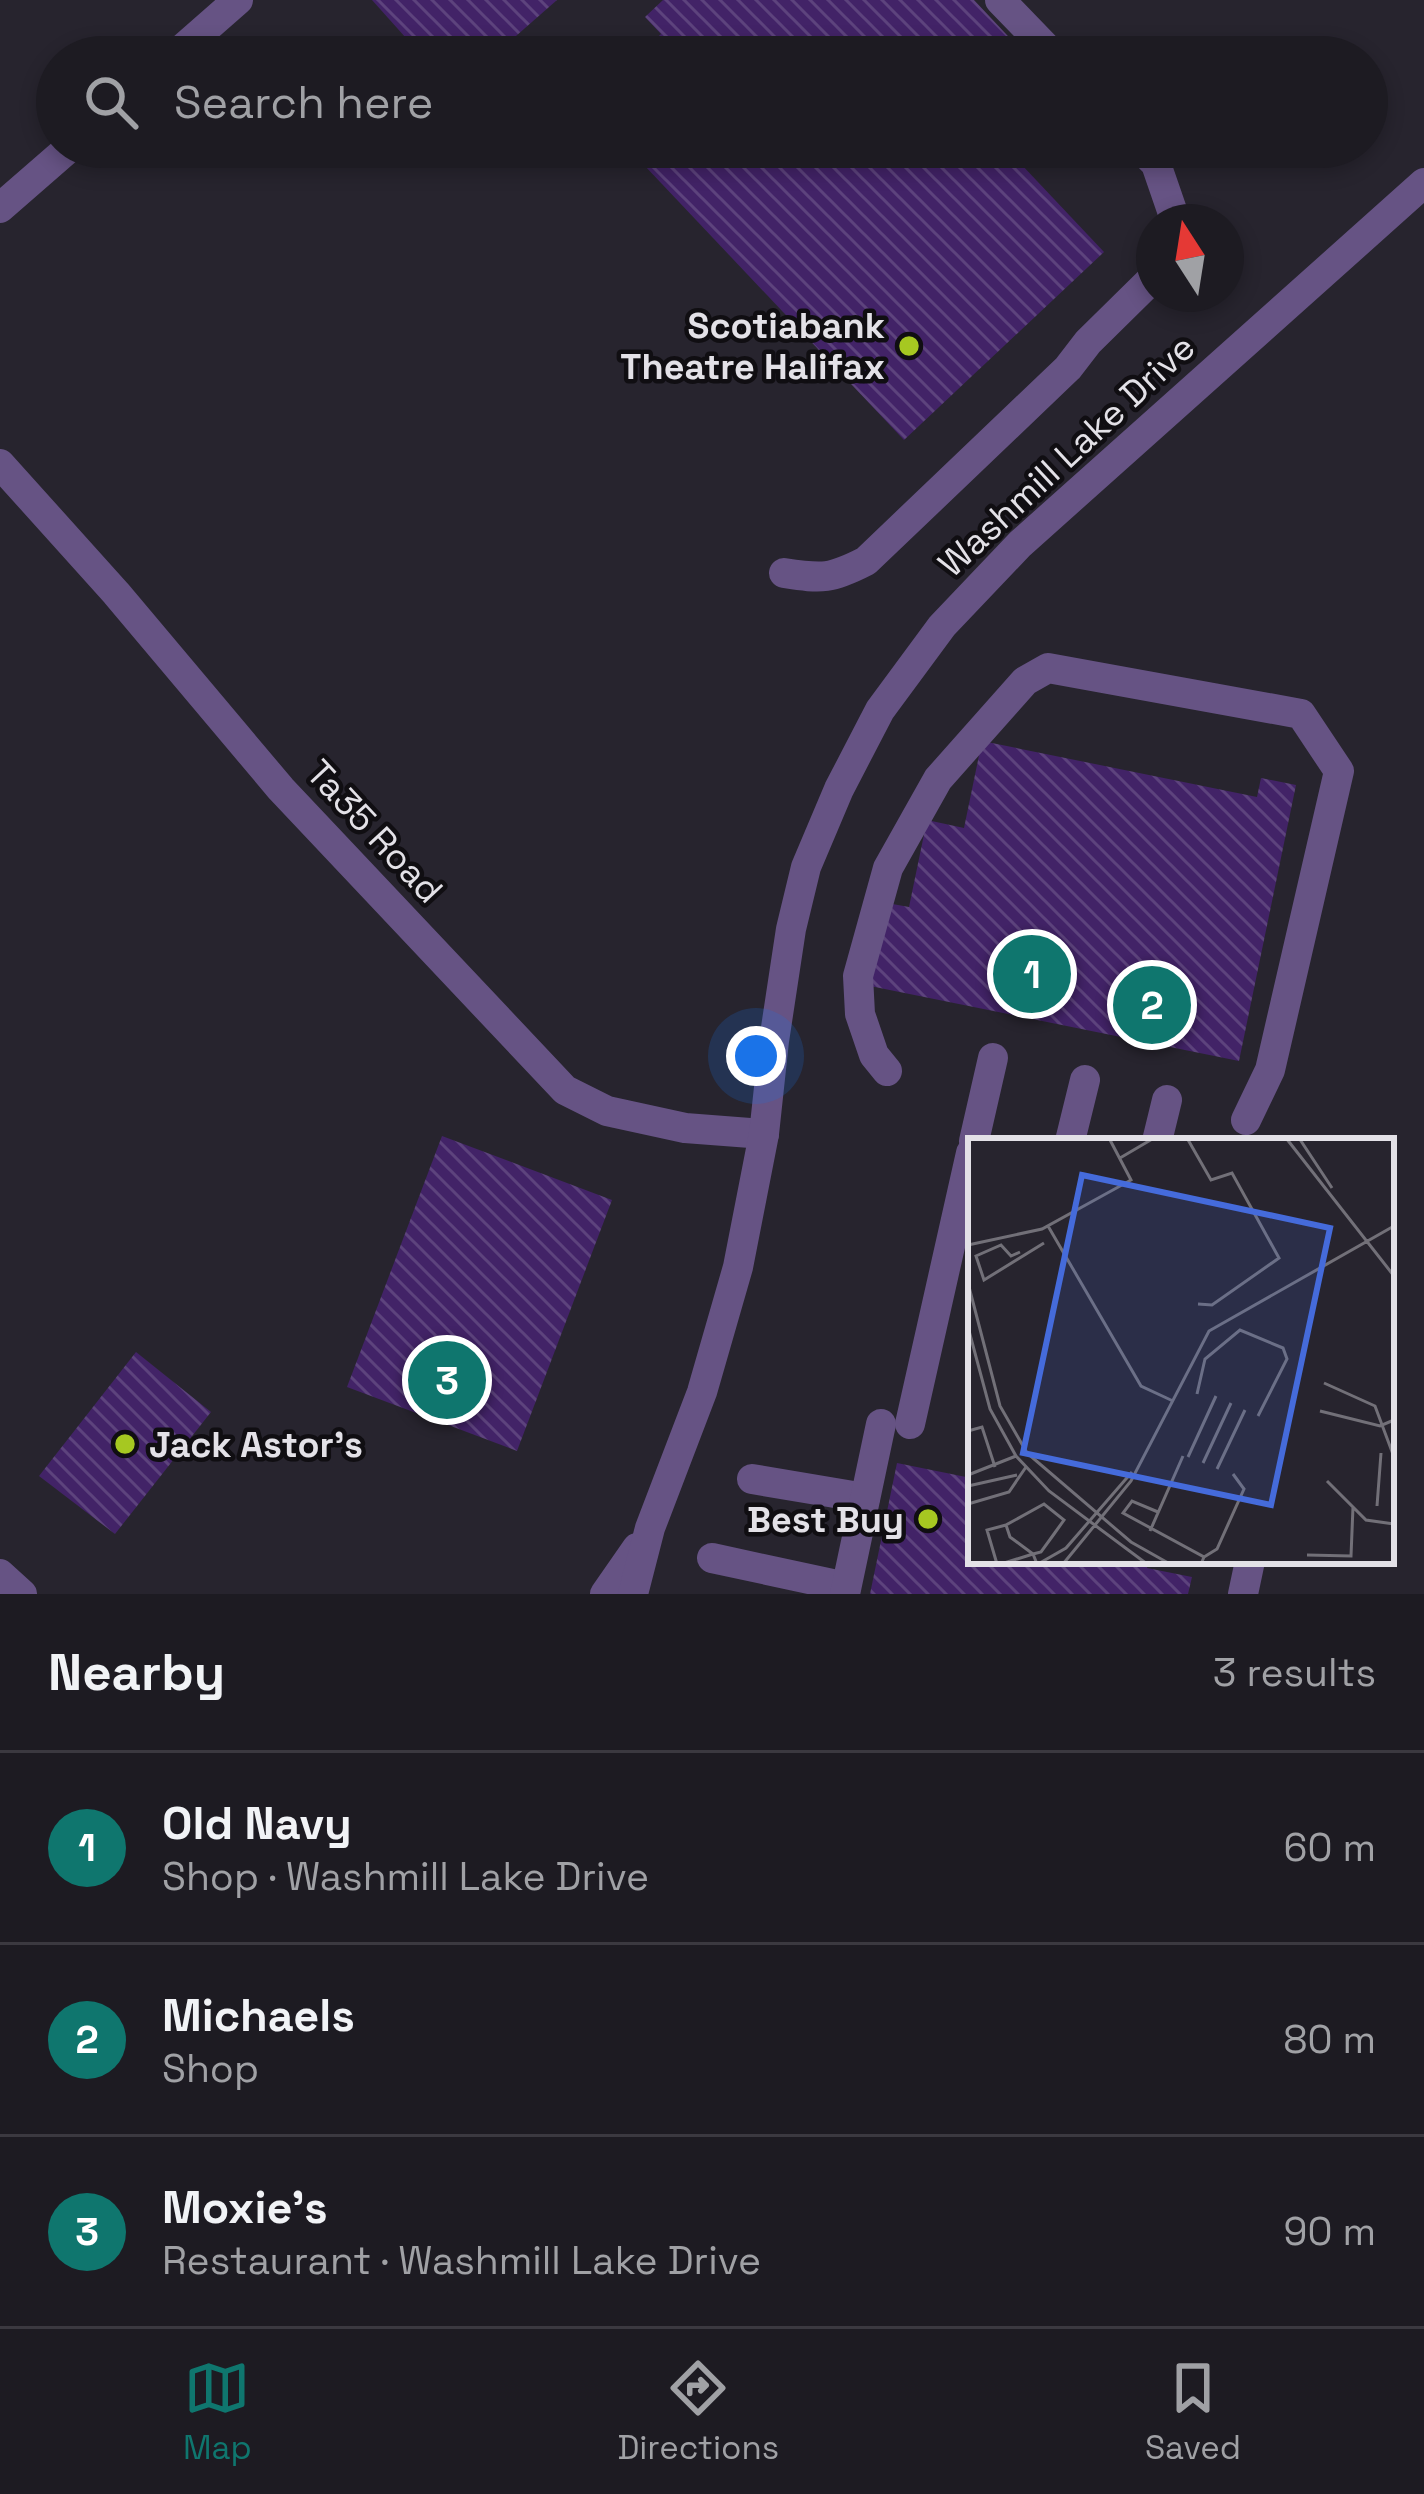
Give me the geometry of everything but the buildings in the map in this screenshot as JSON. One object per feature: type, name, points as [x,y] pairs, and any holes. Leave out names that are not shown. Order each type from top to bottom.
[{"type":"street","points":[[197,36],[238,0]]},
{"type":"street","points":[[1000,0],[1035,36]]},
{"type":"street","points":[[0,208],[46,168]]},
{"type":"street","points":[[1157,168],[1169,204]]},
{"type":"street","name":"Washmill Lake Drive","points":[[633,1594],[650,1528],[708,1371],[738,1267],[764,1134],[791,929],[806,867],[880,710],[942,626],[1020,544],[1424,183]]},
{"type":"street","points":[[784,573],[838,576],[866,561],[1068,368],[1136,295]]},
{"type":"street","name":"Ta35 Road","points":[[0,464],[281,789],[566,1090],[607,1111],[685,1128],[764,1134]]},
{"type":"street","points":[[887,1071],[874,1055],[860,1014],[858,976],[889,868],[938,779],[1025,681],[1048,668],[1301,714],[1339,771],[1270,1070],[1246,1120]]},
{"type":"street","points":[[975,1138],[993,1058]]},
{"type":"street","points":[[1071,1138],[1085,1080]]},
{"type":"street","points":[[1158,1138],[1167,1100]]},
{"type":"street","points":[[712,1558],[845,1590],[865,1498],[896,1424],[968,1164]]},
{"type":"street","points":[[752,1479],[865,1498]]},
{"type":"street","name":"Washmill Lake Drive","points":[[605,1594],[650,1528]]},
{"type":"street","points":[[1243,1594],[1249,1564]]},
{"type":"street","points":[[0,1574],[22,1594]]},
{"type":"place","name":"Scotiabank Theatre Halifax","points":[[909,346]]},
{"type":"place","name":"Old Navy","points":[[1032,974]]},
{"type":"place","name":"Michaels","points":[[1152,1005]]},
{"type":"place","name":"Moxie's","points":[[447,1380]]},
{"type":"place","name":"Jack Astor's","points":[[125,1444]]},
{"type":"place","name":"Best Buy","points":[[928,1519]]}]
